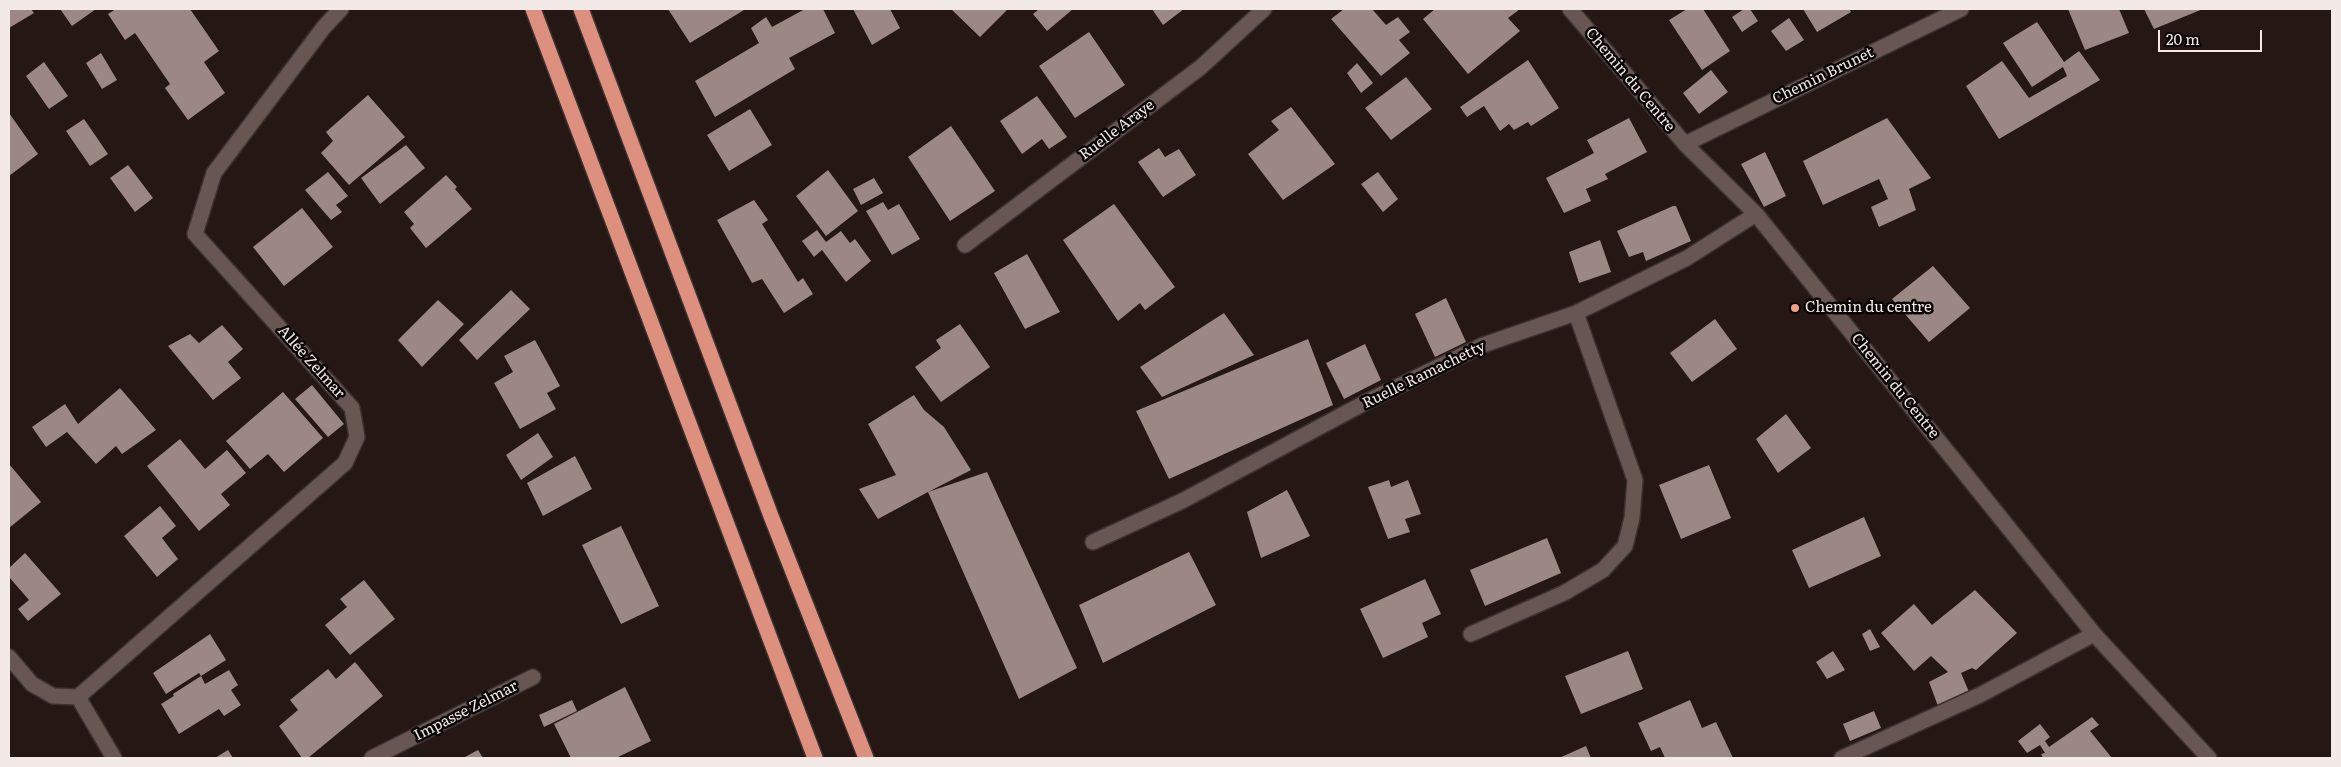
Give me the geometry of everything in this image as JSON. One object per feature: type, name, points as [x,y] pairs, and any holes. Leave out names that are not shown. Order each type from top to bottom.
[{"type":"highway","points":[[534,9],[815,758]]},
{"type":"highway","points":[[581,9],[771,516],[866,758]]},
{"type":"street","name":"Allée Zelmar","points":[[78,697],[344,463],[356,437],[352,408],[196,234],[214,173],[324,27],[341,9]]},
{"type":"street","name":"Ruelle Araye","points":[[964,245],[1201,67],[1264,9]]},
{"type":"street","name":"Chemin du Centre","points":[[1570,9],[1685,144],[1756,214],[2094,634],[2209,758]]},
{"type":"street","name":"Chemin Brunet","points":[[1685,144],[1960,9]]},
{"type":"street","name":"Ruelle Ramachetty","points":[[1093,542],[1182,501],[1368,401],[1483,345],[1576,313],[1687,258],[1756,214]]},
{"type":"street","points":[[1471,634],[1564,592],[1603,570],[1625,546],[1632,518],[1635,480],[1576,313]]},
{"type":"street","points":[[1842,758],[1980,695],[2094,634]]},
{"type":"street","points":[[9,658],[32,684],[53,696],[78,697],[114,758]]},
{"type":"street","name":"Impasse Zelmar","points":[[372,758],[533,677]]},
{"type":"building","points":[[9,9],[31,9],[34,13],[9,28]]},
{"type":"building","points":[[60,9],[96,9],[72,26]]},
{"type":"building","points":[[116,9],[190,9],[219,51],[204,62],[225,93],[188,120],[165,88],[170,84],[135,33],[125,40],[108,14]]},
{"type":"building","points":[[668,9],[743,9],[744,10],[690,43]]},
{"type":"building","points":[[805,9],[823,9],[835,33],[789,58],[795,69],[715,117],[695,81],[759,43],[751,28],[766,17],[772,27]]},
{"type":"building","points":[[853,9],[890,9],[900,28],[872,45]]},
{"type":"building","points":[[951,9],[1008,9],[980,37]]},
{"type":"building","points":[[1039,9],[1073,9],[1047,31],[1033,14]]},
{"type":"building","points":[[1152,9],[1184,9],[1163,25]]},
{"type":"building","points":[[1344,9],[1372,9],[1386,25],[1398,17],[1410,32],[1399,40],[1410,53],[1381,76],[1331,19]]},
{"type":"building","points":[[1435,9],[1520,9],[1508,18],[1520,31],[1468,74],[1423,19]]},
{"type":"building","points":[[1687,9],[1703,9],[1730,51],[1702,70],[1669,20]]},
{"type":"building","points":[[1744,9],[1750,9],[1758,21],[1742,32],[1732,17]]},
{"type":"building","points":[[1803,9],[1849,9],[1851,12],[1817,32]]},
{"type":"building","points":[[2068,9],[2119,9],[2129,33],[2085,50]]},
{"type":"building","points":[[2144,9],[2203,9],[2154,29]]},
{"type":"building","points":[[1789,18],[1804,40],[1786,51],[1771,31]]},
{"type":"building","points":[[2037,22],[2064,62],[2079,51],[2100,80],[1999,139],[1966,86],[2002,61],[2029,98],[2067,76],[2063,67],[2032,87],[2003,43]]},
{"type":"building","points":[[1089,32],[1125,85],[1075,118],[1039,66]]},
{"type":"building","points":[[101,53],[117,80],[102,89],[86,63]]},
{"type":"building","points":[[1528,60],[1559,108],[1531,126],[1528,122],[1514,130],[1509,124],[1500,131],[1484,106],[1467,117],[1460,107]]},
{"type":"building","points":[[44,62],[68,96],[49,109],[26,76]]},
{"type":"building","points":[[1357,63],[1373,83],[1361,93],[1347,73]]},
{"type":"building","points":[[1711,70],[1728,92],[1699,114],[1683,93]]},
{"type":"building","points":[[1406,77],[1432,109],[1391,140],[1365,108]]},
{"type":"building","points":[[368,95],[405,137],[349,185],[321,153],[333,141],[326,132]]},
{"type":"building","points":[[1037,96],[1067,137],[1049,149],[1042,139],[1022,154],[1000,121]]},
{"type":"building","points":[[1291,107],[1335,164],[1283,200],[1248,154],[1279,130],[1271,121]]},
{"type":"building","points":[[750,109],[772,145],[729,171],[707,135]]},
{"type":"building","points":[[9,113],[38,154],[9,176]]},
{"type":"building","points":[[1629,118],[1647,152],[1605,174],[1608,179],[1586,189],[1591,201],[1564,213],[1546,178],[1594,153],[1587,140]]},
{"type":"building","points":[[1887,118],[1931,178],[1909,189],[1916,210],[1879,227],[1871,207],[1888,199],[1879,179],[1823,205],[1803,161]]},
{"type":"building","points":[[84,119],[108,154],[90,166],[66,131]]},
{"type":"building","points":[[951,126],[995,191],[950,221],[908,157]]},
{"type":"building","points":[[406,145],[425,168],[380,204],[361,178]]},
{"type":"building","points":[[1159,148],[1165,157],[1179,149],[1196,175],[1163,197],[1138,162]]},
{"type":"building","points":[[1765,152],[1786,196],[1764,207],[1741,164]]},
{"type":"building","points":[[128,165],[153,198],[135,212],[110,178]]},
{"type":"building","points":[[828,170],[858,211],[826,236],[796,196]]},
{"type":"building","points":[[328,172],[348,196],[336,205],[342,212],[331,220],[305,190]]},
{"type":"building","points":[[1378,172],[1398,199],[1383,212],[1361,184]]},
{"type":"building","points":[[446,175],[472,209],[426,248],[410,228],[414,224],[404,212]]},
{"type":"building","points":[[874,178],[883,193],[861,205],[853,189]]},
{"type":"building","points":[[754,200],[768,220],[762,224],[798,282],[803,278],[813,294],[784,313],[762,279],[752,283],[717,220]]},
{"type":"building","points":[[883,202],[888,210],[899,204],[920,239],[892,255],[866,211]]},
{"type":"building","points":[[1114,204],[1175,287],[1145,310],[1140,303],[1118,321],[1063,240]]},
{"type":"building","points":[[1676,206],[1691,241],[1646,261],[1643,252],[1629,257],[1617,231]]},
{"type":"building","points":[[302,208],[333,247],[284,286],[253,247]]},
{"type":"building","points":[[817,230],[826,242],[841,231],[850,243],[855,239],[871,261],[846,282],[822,250],[814,257],[802,241]]},
{"type":"building","points":[[1600,240],[1611,272],[1579,283],[1569,252]]},
{"type":"building","points":[[1027,254],[1060,312],[1025,329],[994,273]]},
{"type":"building","points":[[1933,266],[1970,308],[1929,342],[1892,299]]},
{"type":"building","points":[[511,290],[530,309],[477,360],[459,340]]},
{"type":"building","points":[[1446,298],[1466,342],[1435,357],[1415,314]]},
{"type":"building","points":[[438,300],[464,324],[422,367],[398,340]]},
{"type":"building","points":[[1224,313],[1254,355],[1162,397],[1140,367]]},
{"type":"building","points":[[1715,319],[1737,349],[1692,382],[1670,353]]},
{"type":"building","points":[[960,324],[990,367],[941,402],[915,367],[941,348],[936,340]]},
{"type":"building","points":[[222,325],[243,349],[228,362],[241,378],[213,400],[168,346],[190,334],[199,343]]},
{"type":"building","points":[[1308,339],[1333,405],[1169,479],[1136,411]]},
{"type":"building","points":[[535,340],[560,386],[547,393],[556,409],[520,429],[494,383],[513,372],[504,356]]},
{"type":"building","points":[[1365,344],[1381,380],[1344,399],[1326,363]]},
{"type":"building","points":[[312,385],[344,424],[328,437],[295,399]]},
{"type":"building","points":[[120,388],[156,430],[122,454],[116,446],[96,464],[67,432],[46,447],[32,427],[65,404],[78,424]]},
{"type":"building","points":[[283,392],[323,438],[284,472],[268,454],[250,469],[226,441]]},
{"type":"building","points":[[914,395],[924,410],[944,427],[971,470],[878,519],[859,489],[896,475],[868,424]]},
{"type":"building","points":[[1786,414],[1811,448],[1778,473],[1756,439]]},
{"type":"building","points":[[538,433],[553,457],[521,480],[506,455]]},
{"type":"building","points":[[180,439],[205,469],[227,450],[246,473],[221,494],[230,505],[199,531],[147,466]]},
{"type":"building","points":[[575,456],[592,489],[543,516],[527,483]]},
{"type":"building","points":[[9,464],[41,502],[9,528]]},
{"type":"building","points":[[1709,465],[1731,518],[1681,539],[1659,485]]},
{"type":"building","points":[[987,472],[1077,668],[1019,699],[928,492]]},
{"type":"building","points":[[1389,480],[1391,487],[1408,480],[1421,514],[1405,519],[1410,532],[1388,539],[1368,487]]},
{"type":"building","points":[[1287,490],[1310,536],[1261,558],[1247,512]]},
{"type":"building","points":[[160,506],[176,526],[162,538],[178,559],[157,577],[124,536]]},
{"type":"building","points":[[1864,517],[1881,556],[1809,588],[1792,550]]},
{"type":"building","points":[[621,526],[659,606],[621,624],[582,545]]},
{"type":"building","points":[[1547,538],[1561,573],[1485,606],[1470,570]]},
{"type":"building","points":[[1189,552],[1216,605],[1103,663],[1079,605]]},
{"type":"building","points":[[25,553],[61,594],[28,621],[18,609],[29,600],[9,577],[9,568]]},
{"type":"building","points":[[1425,579],[1441,614],[1422,623],[1428,637],[1383,658],[1360,609]]},
{"type":"building","points":[[364,580],[395,619],[350,655],[325,625],[347,607],[340,599]]},
{"type":"building","points":[[1975,590],[2017,633],[1976,670],[1972,668],[1961,673],[1969,692],[1938,706],[1929,682],[1948,672],[1931,656],[1914,671],[1881,633],[1914,604],[1932,625]]},
{"type":"building","points":[[1870,629],[1880,647],[1870,651],[1862,634]]},
{"type":"building","points":[[210,634],[226,660],[201,676],[199,673],[166,694],[153,673]]},
{"type":"building","points":[[1628,651],[1643,689],[1581,714],[1565,676]]},
{"type":"building","points":[[1833,651],[1845,670],[1827,679],[1816,662]]},
{"type":"building","points":[[355,662],[383,696],[308,758],[302,758],[279,726],[298,710],[290,700],[328,669],[336,679]]},
{"type":"building","points":[[229,670],[238,685],[231,690],[241,705],[224,716],[219,709],[179,734],[161,704],[201,676],[205,684]]},
{"type":"building","points":[[625,687],[651,741],[616,758],[571,758],[554,724]]},
{"type":"building","points":[[572,700],[577,711],[544,727],[539,715]]},
{"type":"building","points":[[1690,700],[1702,728],[1716,722],[1733,758],[1665,758],[1660,747],[1651,751],[1638,723]]},
{"type":"building","points":[[1874,711],[1881,728],[1850,741],[1843,724]]},
{"type":"building","points":[[2092,717],[2099,725],[2090,731],[2112,758],[2043,758],[2041,754],[2045,753],[2040,745],[2027,753],[2018,741],[2040,724],[2050,737],[2045,741],[2049,747]]},
{"type":"building","points":[[1586,746],[1591,758],[1559,758]]},
{"type":"building","points":[[228,750],[233,758],[215,758]]},
{"type":"building","points":[[478,750],[483,758],[463,758]]},
{"type":"place","name":"Chemin du centre","points":[[1795,308]]}]
